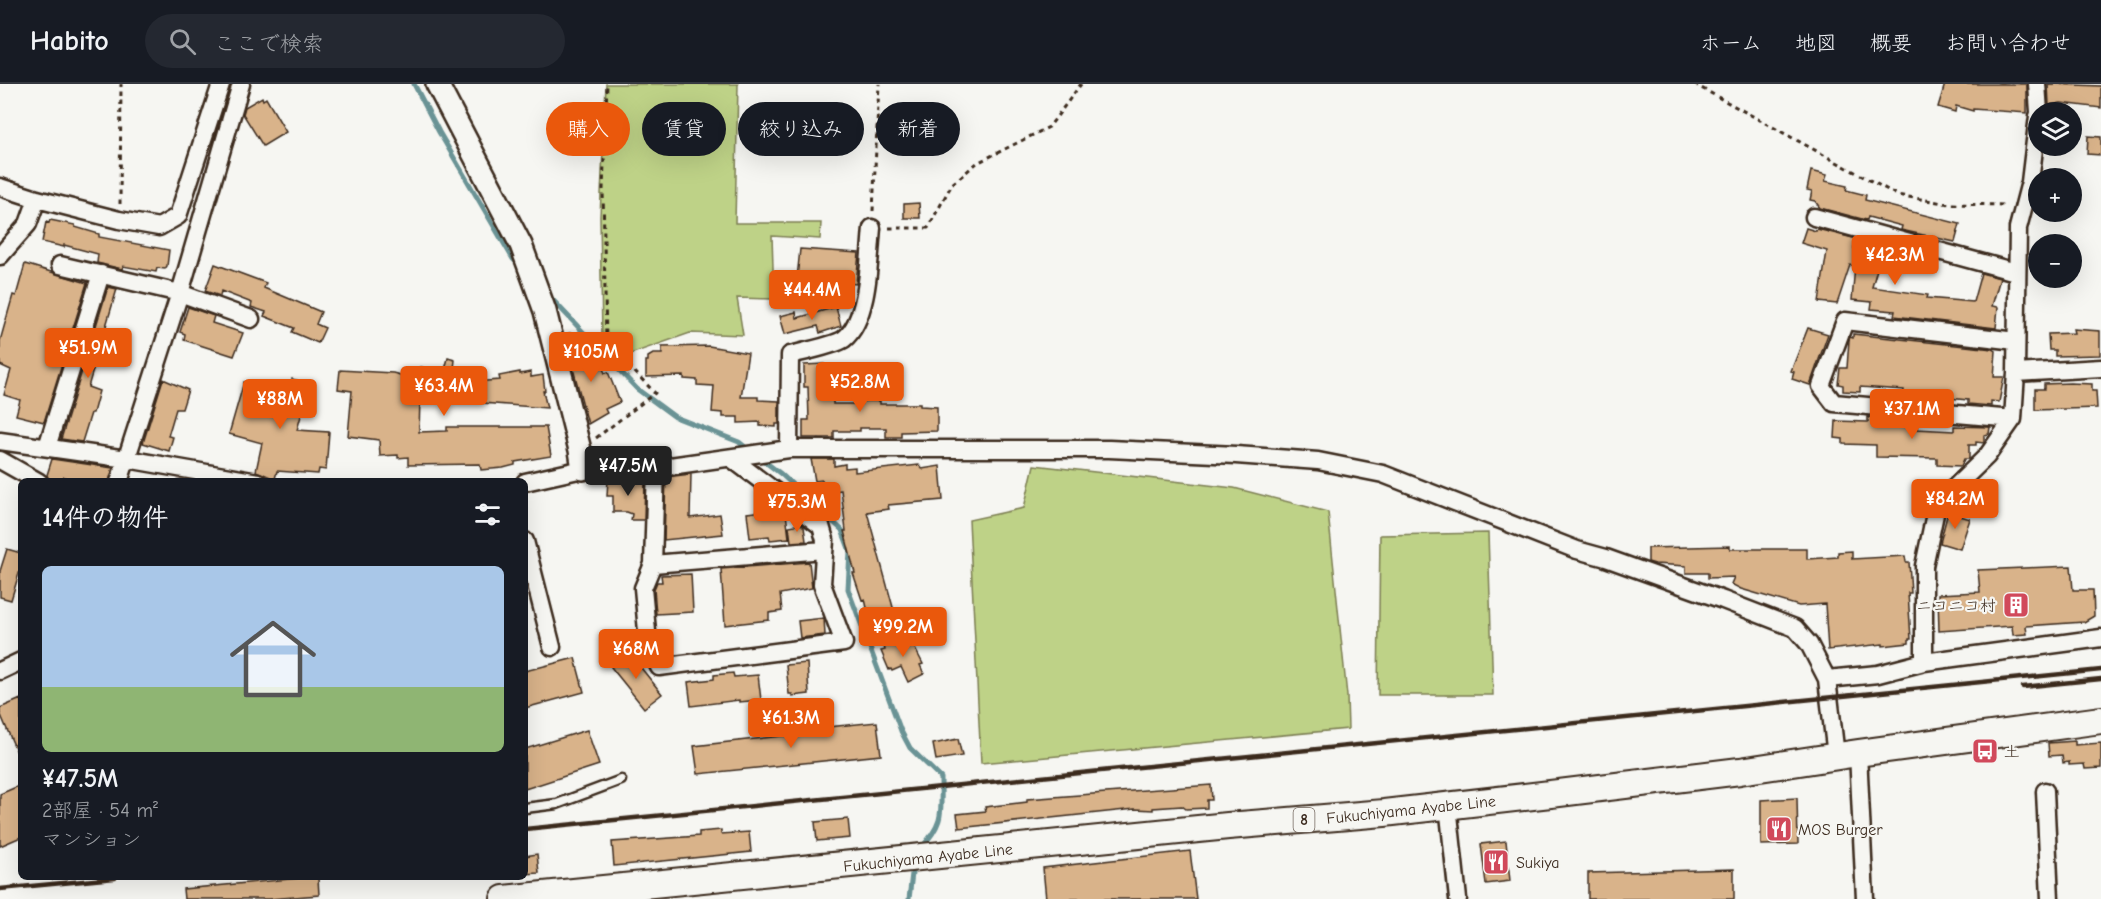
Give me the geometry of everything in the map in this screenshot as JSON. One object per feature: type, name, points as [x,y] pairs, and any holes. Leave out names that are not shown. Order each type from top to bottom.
[{"type":"main road","name":"Fukuchiyama Ayabe Line","points":[[504,899],[652,892],[1448,805],[1729,772],[2101,720]]},
{"type":"street","points":[[0,187],[119,220],[159,227],[178,216],[221,84]]},
{"type":"street","points":[[120,478],[180,293],[241,84]]},
{"type":"street","points":[[437,84],[521,245],[545,311],[581,459]]},
{"type":"street","points":[[2037,84],[2038,102]]},
{"type":"street","points":[[1924,662],[1924,566],[1936,509],[1987,456],[2013,419],[2018,228],[2026,204],[2033,156]]},
{"type":"street","points":[[0,256],[28,224],[37,199]]},
{"type":"street","points":[[1814,217],[2016,272]]},
{"type":"street","points":[[783,451],[790,355],[843,339],[856,322],[864,296],[873,228]]},
{"type":"street","points":[[60,265],[180,293],[250,319]]},
{"type":"street","points":[[47,447],[101,274]]},
{"type":"street","points":[[2013,419],[1834,403],[1821,386],[1845,321],[2016,341]]},
{"type":"street","points":[[2016,373],[2101,368]]},
{"type":"street","points":[[0,441],[127,459],[235,478]]},
{"type":"street","points":[[528,481],[581,459],[656,468],[783,451],[1108,450],[1190,453],[1318,461],[1383,474],[1577,550],[1606,558],[1795,628],[1809,645],[1827,679],[1847,754],[1865,899]]},
{"type":"street","points":[[656,468],[653,564],[642,588],[648,642],[659,667],[844,643],[822,584],[825,540],[821,526],[737,457]]},
{"type":"street","points":[[0,460],[32,478]]},
{"type":"street","points":[[653,564],[824,550]]},
{"type":"street","points":[[528,553],[552,646]]},
{"type":"street","points":[[1827,679],[1878,674],[1924,662],[2101,638]]},
{"type":"street","points":[[0,670],[18,662]]},
{"type":"street","points":[[2045,792],[2050,899]]},
{"type":"street","points":[[1448,805],[1458,899]]},
{"type":"lane","points":[[528,808],[557,804],[621,780]]},
{"type":"path","points":[[119,220],[121,84]]},
{"type":"path","points":[[581,459],[655,393],[606,342],[603,189],[607,84]]},
{"type":"path","points":[[879,84],[873,228],[928,228],[952,184],[977,163],[1048,127],[1081,84]]},
{"type":"path","points":[[1694,84],[1897,195],[1948,204],[2026,204]]},
{"type":"green space","points":[[606,84],[738,84],[735,223],[821,223],[820,239],[772,236],[774,299],[737,298],[743,335],[690,333],[622,357],[602,336],[600,217],[603,156],[630,156],[630,102],[605,102]]},
{"type":"green space","points":[[1034,465],[1234,488],[1328,512],[1347,696],[1348,729],[981,763],[969,520],[1024,508]]},
{"type":"green space","points":[[1488,533],[1493,695],[1378,695],[1380,535]]},
{"type":"building","points":[[1945,84],[2027,84],[2027,113],[1973,109],[1973,111],[1956,106],[1955,112],[1938,107]]},
{"type":"building","points":[[2048,84],[2101,86],[2101,108],[2082,106],[2082,102],[2049,102]]},
{"type":"building","points":[[262,97],[263,100],[266,98],[286,132],[263,146],[243,114],[245,107]]},
{"type":"building","points":[[2088,136],[2101,137],[2101,155],[2087,154]]},
{"type":"building","points":[[1811,171],[1827,175],[1825,181],[1847,186],[1846,190],[1866,195],[1865,200],[1960,224],[1955,242],[1901,230],[1902,226],[1868,217],[1867,220],[1820,208],[1815,201],[1810,200],[1812,191],[1807,190]]},
{"type":"building","points":[[919,203],[920,218],[904,218],[904,204]]},
{"type":"building","points":[[50,220],[75,225],[75,227],[99,234],[99,237],[169,250],[167,266],[165,269],[157,268],[156,272],[123,266],[122,269],[97,263],[98,254],[42,242],[46,222],[49,223]]},
{"type":"building","points":[[1806,228],[1857,239],[1854,248],[1881,255],[1872,287],[1928,295],[1927,298],[1973,302],[1981,273],[2000,278],[1992,306],[1998,307],[1996,328],[1894,316],[1895,311],[1871,309],[1872,302],[1852,300],[1855,266],[1850,265],[1837,304],[1819,302],[1827,251],[1801,243]]},
{"type":"building","points":[[800,249],[859,253],[856,284],[797,278]]},
{"type":"building","points":[[25,264],[87,283],[44,422],[16,415],[20,400],[4,395],[11,370],[0,365],[0,341],[13,295],[16,296]]},
{"type":"building","points":[[215,264],[266,283],[264,288],[321,312],[316,324],[325,328],[318,343],[292,332],[294,328],[264,316],[266,312],[251,307],[252,303],[221,291],[220,296],[205,291]]},
{"type":"building","points":[[108,287],[117,289],[88,387],[99,391],[93,413],[91,413],[82,442],[61,439]]},
{"type":"building","points":[[188,307],[214,316],[212,323],[243,333],[234,356],[184,340],[185,334],[180,332]]},
{"type":"building","points":[[836,307],[841,326],[820,333],[818,326],[785,334],[780,316],[796,312],[797,318]]},
{"type":"building","points":[[1808,328],[1828,334],[1810,385],[1792,379],[1794,372],[1791,371]]},
{"type":"building","points":[[2073,329],[2100,331],[2100,355],[2055,356],[2055,350],[2049,350],[2048,334],[2074,333]]},
{"type":"building","points":[[570,333],[579,350],[584,348],[589,360],[593,358],[598,365],[601,364],[605,373],[608,372],[620,402],[605,409],[607,413],[588,424],[564,335]]},
{"type":"building","points":[[1853,334],[1993,349],[1996,351],[1994,377],[2004,377],[1999,402],[1991,401],[1991,406],[1968,404],[1968,400],[1918,395],[1917,400],[1903,399],[1904,390],[1860,387],[1860,392],[1843,391],[1843,385],[1838,384],[1840,368],[1847,368],[1849,340],[1850,337],[1853,338]]},
{"type":"building","points":[[709,346],[748,353],[741,397],[779,401],[779,424],[776,424],[776,427],[760,426],[760,422],[738,423],[738,417],[723,417],[723,413],[712,412],[714,386],[697,385],[697,380],[684,379],[684,376],[646,377],[648,357],[653,354],[662,354],[662,347]]},
{"type":"building","points":[[448,358],[455,360],[453,377],[460,379],[459,383],[500,380],[499,376],[520,372],[520,374],[531,372],[531,377],[543,375],[545,391],[543,391],[547,408],[482,403],[482,398],[457,391],[474,396],[473,402],[420,399],[419,432],[447,431],[447,427],[546,427],[551,456],[515,462],[515,465],[503,468],[481,470],[480,464],[408,465],[408,457],[380,456],[379,440],[348,436],[352,391],[338,389],[340,370],[393,373],[440,386],[417,379],[421,367],[444,374]]},
{"type":"building","points":[[824,364],[824,397],[833,396],[833,404],[880,401],[880,404],[920,404],[920,406],[937,407],[937,431],[901,432],[901,437],[886,437],[886,428],[860,428],[860,431],[834,431],[834,438],[803,438],[803,420],[809,420],[808,387],[804,387],[804,365]]},
{"type":"building","points":[[163,379],[188,390],[182,409],[176,409],[168,436],[173,437],[169,451],[143,443]]},
{"type":"building","points":[[292,379],[310,384],[297,430],[329,432],[326,470],[319,469],[318,474],[277,471],[275,478],[273,478],[256,471],[262,443],[229,434],[244,382],[288,394]]},
{"type":"building","points":[[2044,384],[2092,384],[2092,391],[2096,391],[2097,408],[2035,410],[2035,389],[2044,389]]},
{"type":"building","points":[[1868,417],[1917,421],[1917,429],[1954,431],[1954,426],[1990,427],[1989,434],[1984,435],[1984,443],[1976,442],[1976,445],[1969,445],[1969,459],[1964,459],[1961,466],[1937,465],[1937,458],[1876,457],[1876,445],[1843,444],[1843,439],[1835,438],[1836,421],[1868,422]]},
{"type":"building","points":[[52,459],[113,468],[110,478],[48,478],[47,475]]},
{"type":"building","points":[[811,459],[834,459],[834,466],[845,464],[845,468],[855,467],[855,472],[919,465],[922,469],[940,466],[943,500],[888,505],[889,509],[867,512],[894,611],[869,617],[865,599],[862,600],[853,573],[855,573],[844,531],[846,531],[841,490],[826,492],[823,490],[822,480],[815,481]]},
{"type":"building","points":[[691,474],[690,518],[720,514],[723,534],[664,540],[666,477]]},
{"type":"building","points":[[608,479],[645,479],[644,520],[631,520],[632,514],[627,512],[613,512],[613,496],[607,496]]},
{"type":"building","points":[[782,510],[786,513],[789,538],[770,540],[769,536],[750,538],[747,513]]},
{"type":"building","points":[[1948,512],[1970,519],[1960,549],[1940,543]]},
{"type":"building","points":[[801,524],[804,527],[806,541],[791,542],[789,526]]},
{"type":"building","points":[[1730,546],[1730,549],[1807,549],[1807,559],[1838,557],[1838,552],[1852,551],[1852,559],[1905,556],[1906,562],[1909,562],[1911,593],[1908,593],[1911,639],[1909,643],[1828,650],[1825,604],[1799,606],[1741,589],[1731,584],[1734,577],[1708,578],[1708,573],[1686,573],[1686,566],[1648,562],[1648,548]]},
{"type":"building","points":[[7,549],[18,552],[18,577],[11,600],[0,597],[0,571]]},
{"type":"building","points":[[809,562],[812,588],[780,594],[782,611],[769,613],[769,620],[725,625],[721,569]]},
{"type":"building","name":"ニコニコ村","points":[[2071,566],[2073,590],[2093,590],[2094,616],[2084,622],[2026,626],[2027,634],[2013,635],[2012,626],[1939,631],[1938,594],[1980,592],[1978,570]]},
{"type":"building","points":[[691,574],[693,612],[656,614],[654,589],[657,582],[662,582],[661,575]]},
{"type":"building","points":[[824,618],[825,635],[800,638],[798,621]]},
{"type":"building","points":[[908,635],[923,664],[920,665],[924,674],[908,682],[901,667],[889,670],[881,651],[885,650],[884,646]]},
{"type":"building","points":[[629,653],[662,694],[644,708],[611,667]]},
{"type":"building","points":[[575,658],[584,692],[528,707],[528,670]]},
{"type":"building","points":[[807,663],[809,694],[792,696],[789,694],[786,665]]},
{"type":"building","points":[[733,673],[734,677],[758,675],[761,700],[739,702],[739,700],[691,706],[688,682],[714,679],[714,675]]},
{"type":"building","points":[[18,700],[18,755],[0,713],[0,708]]},
{"type":"building","points":[[877,722],[881,755],[698,774],[694,746],[799,734],[798,730]]},
{"type":"building","points":[[587,730],[599,765],[528,788],[528,748]]},
{"type":"building","points":[[958,739],[962,756],[936,760],[933,744]]},
{"type":"building","points":[[2075,741],[2075,745],[2101,743],[2101,768],[2085,769],[2084,764],[2063,763],[2062,755],[2049,756],[2048,743]]},
{"type":"building","points":[[1211,785],[1212,800],[1207,800],[1207,808],[1186,809],[1182,806],[1153,808],[1153,810],[1135,809],[959,828],[957,814],[986,811],[985,807],[1027,802],[1027,799]]},
{"type":"building","points":[[18,786],[18,838],[0,846],[0,794]]},
{"type":"building","name":"MOS Burger","points":[[1797,798],[1798,844],[1761,845],[1761,800]]},
{"type":"building","points":[[848,819],[850,838],[817,841],[815,822]]},
{"type":"building","points":[[721,830],[721,834],[749,832],[751,852],[614,866],[612,842],[699,836],[699,832]]},
{"type":"building","name":"Sukiya","points":[[1506,841],[1510,881],[1486,884],[1481,844]]},
{"type":"building","points":[[1190,851],[1196,899],[1046,899],[1043,868]]},
{"type":"building","points":[[537,854],[539,873],[528,874],[528,856]]},
{"type":"building","points":[[1734,869],[1734,899],[1588,899],[1588,873]]},
{"type":"building","points":[[280,880],[318,880],[319,895],[269,899],[184,899],[183,889]]},
{"type":"waterway","points":[[414,84],[439,132],[513,259],[520,266]]},
{"type":"waterway","points":[[549,296],[637,389],[675,417],[739,442],[750,451]]},
{"type":"waterway","points":[[760,458],[781,474],[842,530],[850,551],[848,589],[901,731],[910,748],[941,778],[938,824],[920,849]]},
{"type":"waterway","points":[[909,899],[913,865]]},
{"type":"railway","points":[[528,829],[2101,670]]},
{"type":"railway","points":[[2023,687],[2101,679]]},
{"type":"railway","points":[[0,889],[94,880]]},
{"type":"place","name":"ニコニコ村","points":[[2016,605]]},
{"type":"place","name":"土","points":[[1985,751]]},
{"type":"place","name":"MOS Burger","points":[[1779,829]]},
{"type":"place","name":"Sukiya","points":[[1496,862]]}]
